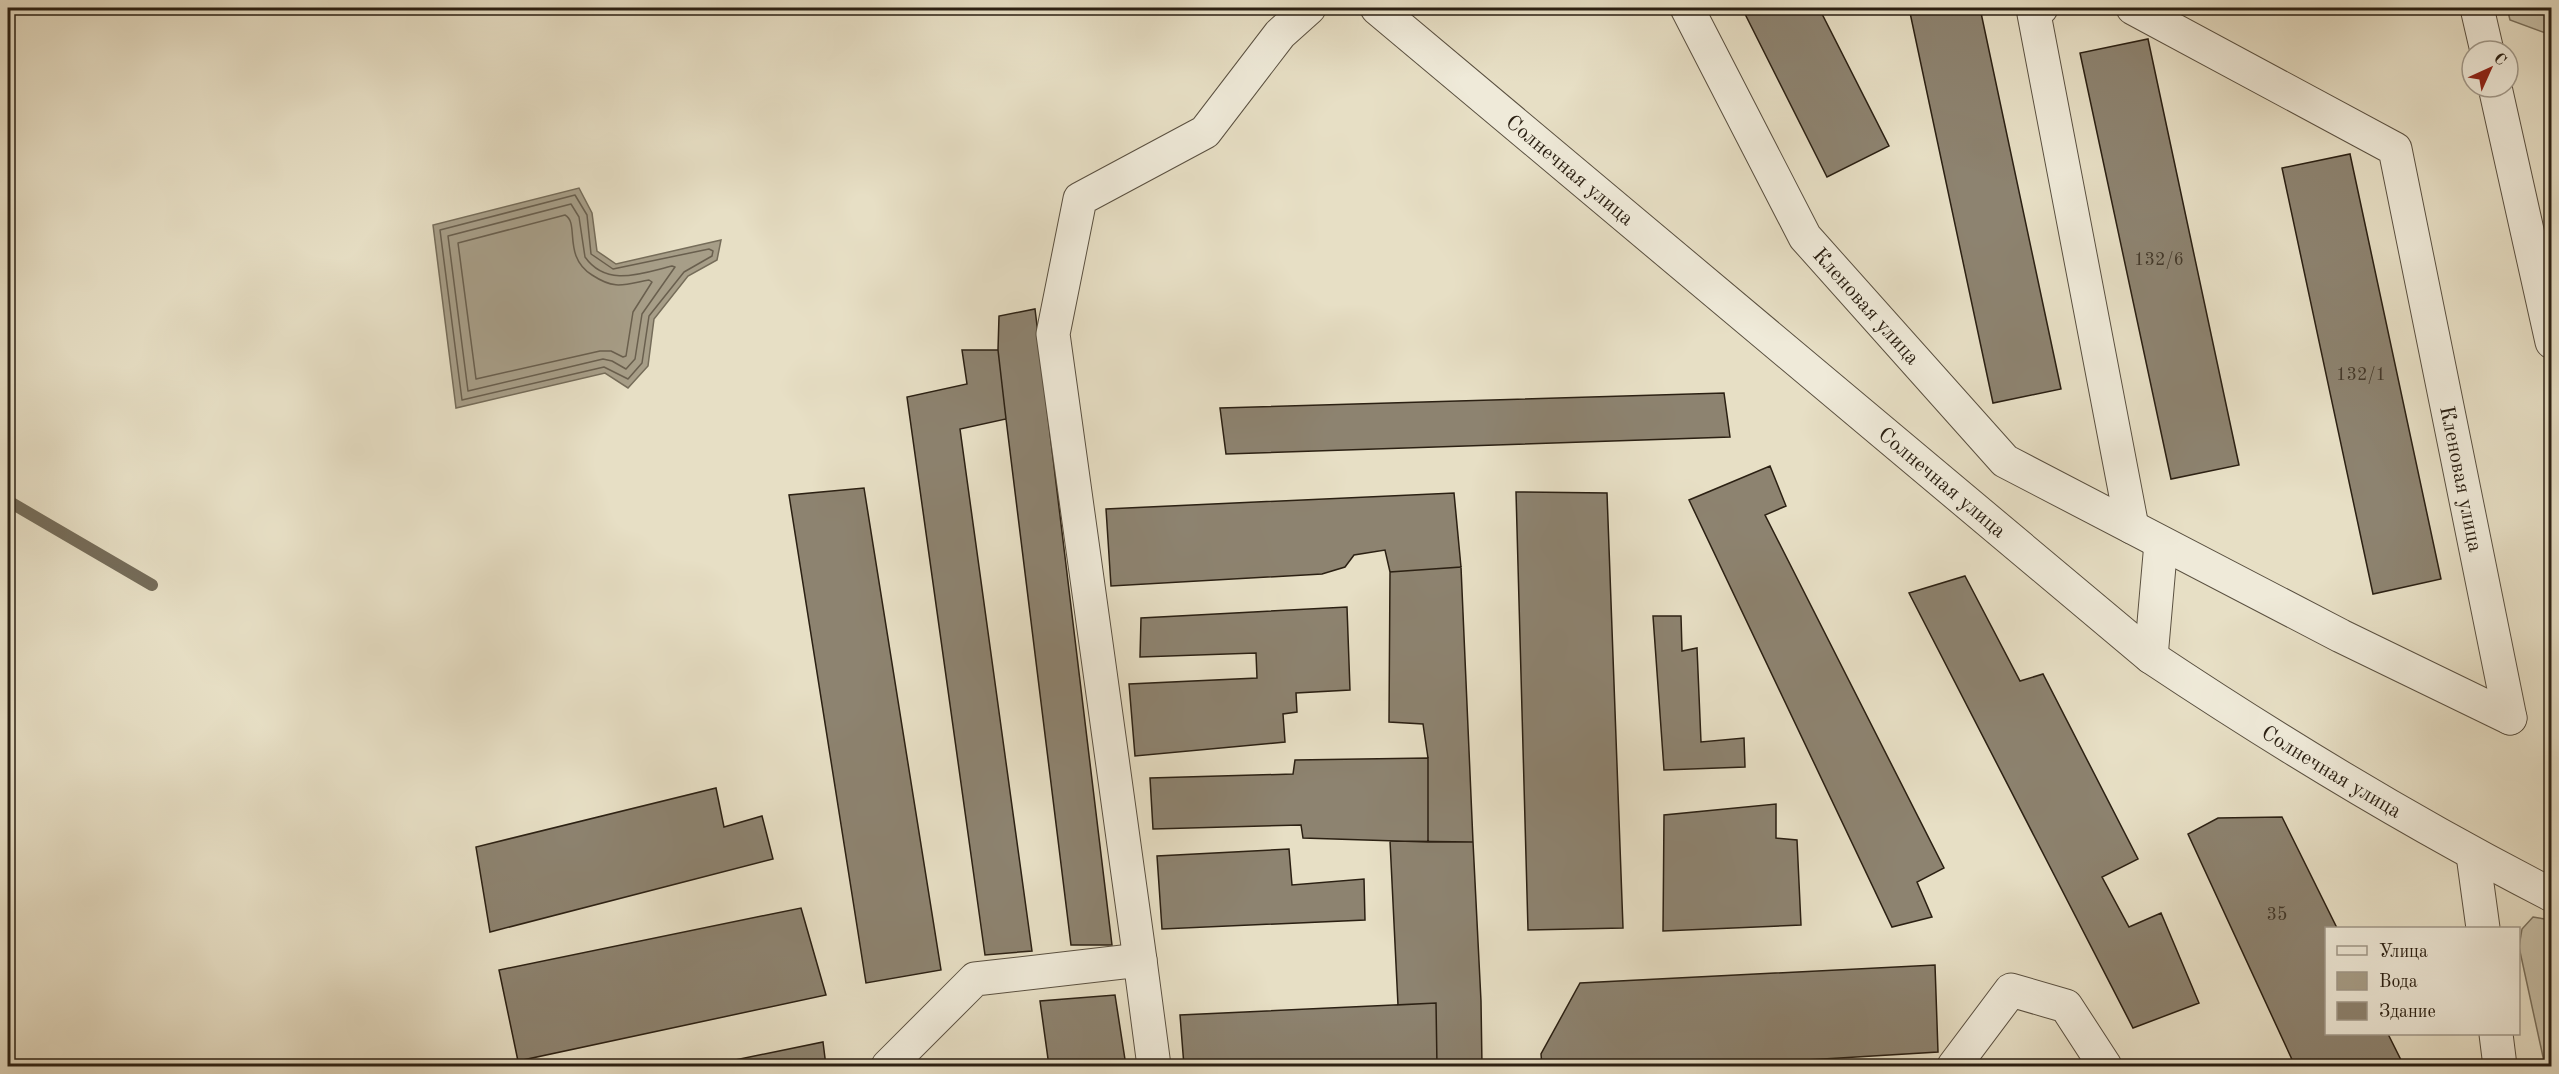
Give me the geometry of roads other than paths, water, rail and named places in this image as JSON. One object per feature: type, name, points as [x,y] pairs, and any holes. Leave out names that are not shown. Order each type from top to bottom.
[{"type":"street","points":[[1154,1066],[1053,334],[1080,199],[1205,132],[1280,34],[1310,8]]},
{"type":"street","name":"Солнечная улица","points":[[1377,8],[2151,657],[2247,721],[2473,855],[2552,895]]},
{"type":"street","name":"Кленовая улица","points":[[1687,8],[1805,237],[2005,461],[2161,543],[2510,718],[2395,149],[2133,8]]},
{"type":"street","points":[[2041,8],[2034,14],[2132,527]]},
{"type":"street","points":[[2477,8],[2484,39]]},
{"type":"street","points":[[2498,99],[2552,342]]},
{"type":"street","points":[[2151,657],[2161,543]]},
{"type":"street","points":[[2473,855],[2483,927]]},
{"type":"street","points":[[888,1066],[975,979],[1140,960]]},
{"type":"street","points":[[1954,1066],[2011,990],[2066,1006],[2105,1066]]},
{"type":"street","points":[[2496,1035],[2500,1066]]},
{"type":"water","points":[[579,188],[592,213],[597,251],[616,264],[721,240],[717,260],[688,276],[654,319],[648,366],[628,388],[605,373],[456,408],[433,225]]},
{"type":"waterway","points":[[8,501],[152,585]]}]
